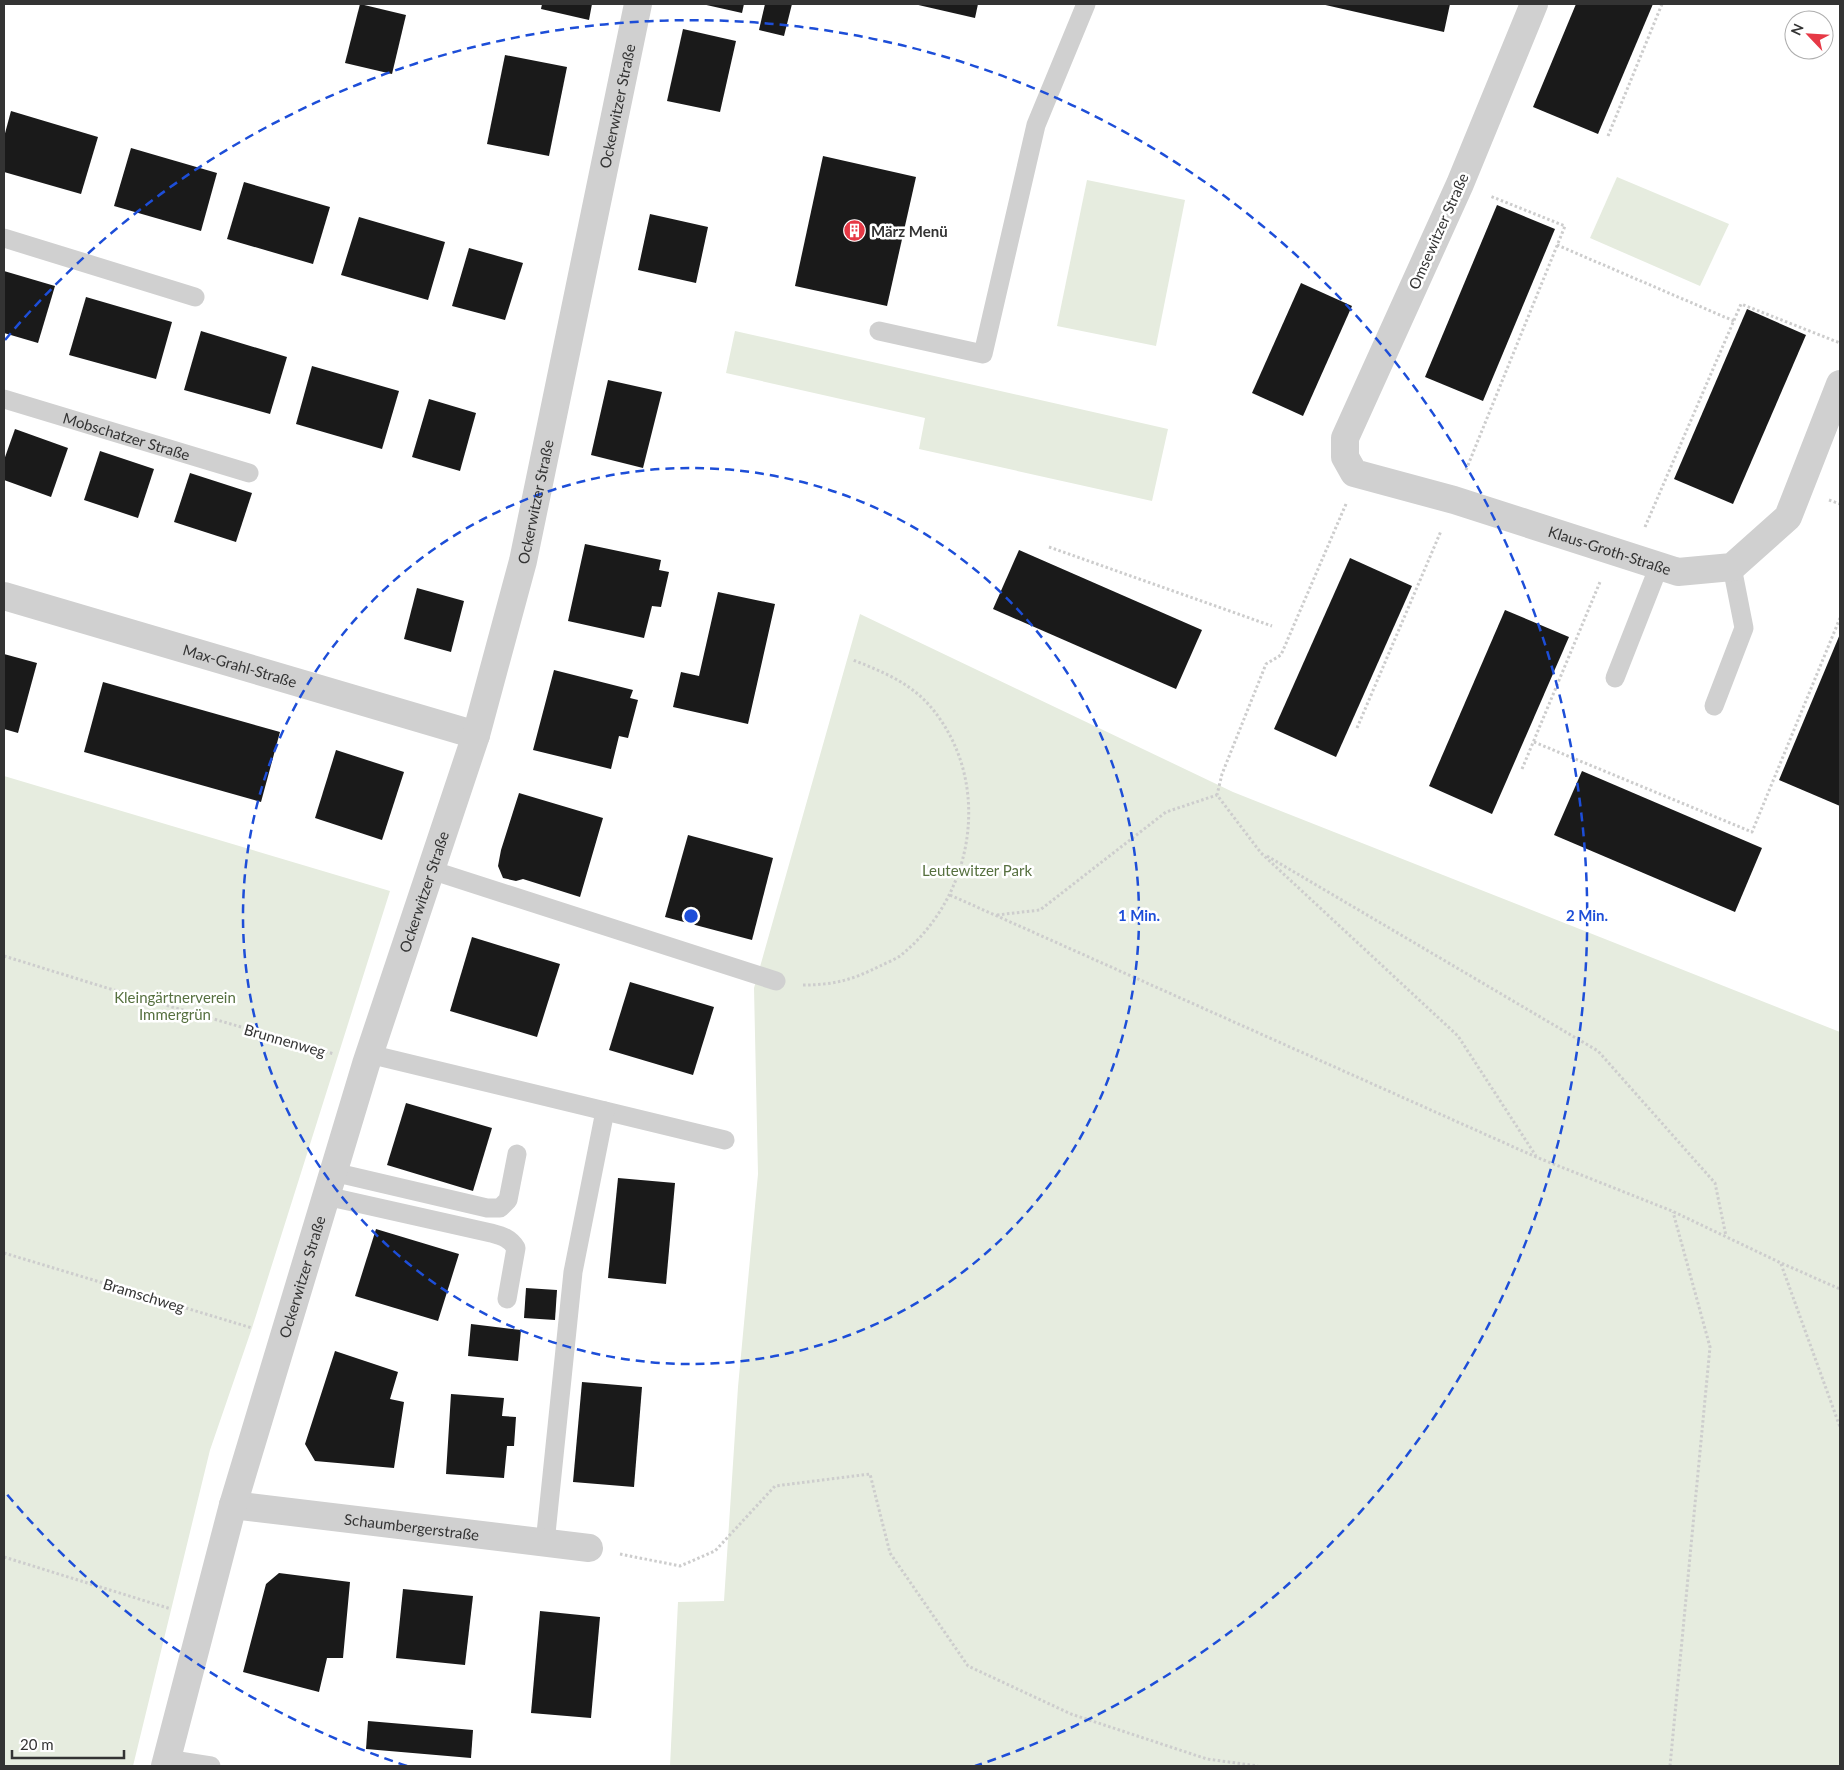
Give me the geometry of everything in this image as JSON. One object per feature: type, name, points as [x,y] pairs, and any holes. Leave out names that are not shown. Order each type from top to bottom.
[{"type":"street","name":"Ockerwitzer Straße","points":[[166,1762],[233,1505],[368,1059],[476,735],[523,561],[638,4]]},
{"type":"street","name":"Omsewitzer Straße","points":[[1345,458],[1345,438],[1460,184],[1534,4]]},
{"type":"street","points":[[1732,567],[1788,517],[1840,384]]},
{"type":"street","name":"Klaus-Groth-Straße","points":[[1345,458],[1354,473],[1454,500],[1678,572],[1732,567]]},
{"type":"street","name":"Max-Grahl-Straße","points":[[4,596],[476,735]]},
{"type":"street","name":"Schaumbergerstraße","points":[[233,1505],[589,1548]]},
{"type":"lane","points":[[879,331],[983,354],[1036,125],[1086,4]]},
{"type":"lane","points":[[4,238],[195,297]]},
{"type":"lane","name":"Mobschatzer Straße","points":[[4,400],[249,473]]},
{"type":"lane","points":[[1615,678],[1659,566]]},
{"type":"lane","points":[[1714,706],[1744,628],[1732,567]]},
{"type":"lane","points":[[431,870],[776,981]]},
{"type":"lane","points":[[368,1059],[605,1111],[725,1140]]},
{"type":"lane","points":[[545,1543],[573,1272],[605,1111]]},
{"type":"lane","points":[[330,1184],[487,1208],[500,1208],[508,1200],[517,1154]]},
{"type":"lane","points":[[330,1184],[502,1236],[512,1241],[516,1248],[507,1300]]},
{"type":"lane","points":[[166,1762],[211,1766]]},
{"type":"path","points":[[1608,136],[1662,4]]},
{"type":"path","points":[[1356,728],[1454,500],[1565,226],[1460,184]]},
{"type":"path","points":[[1557,245],[1734,321]]},
{"type":"path","points":[[1522,769],[1741,304],[1840,343]]},
{"type":"path","points":[[1217,795],[1222,774],[1266,664],[1281,656],[1348,499]]},
{"type":"path","points":[[1049,547],[1272,626]]},
{"type":"path","points":[[1534,742],[1752,832],[1840,618]]},
{"type":"path","points":[[776,981],[800,985],[825,985],[855,978],[899,957],[927,930],[950,895],[964,855],[970,813],[966,774],[948,729],[929,705],[911,688],[890,675],[853,660]]},
{"type":"path","points":[[1217,795],[1261,853],[1458,1036],[1536,1157]]},
{"type":"path","points":[[995,915],[1040,910],[1166,812],[1217,795]]},
{"type":"path","points":[[1261,853],[1598,1052],[1714,1183],[1726,1236]]},
{"type":"path","points":[[950,895],[1536,1157],[1672,1212],[1840,1289]]},
{"type":"path","name":"Brunnenweg","points":[[4,956],[107,988],[368,1059]]},
{"type":"path","points":[[1670,1766],[1710,1347],[1672,1212]]},
{"type":"path","name":"Bramschweg","points":[[4,1252],[284,1337]]},
{"type":"path","points":[[1781,1263],[1840,1427]]},
{"type":"path","points":[[589,1548],[680,1566],[715,1551],[775,1486],[870,1474],[890,1553],[968,1666],[1071,1714],[1207,1760],[1258,1766]]},
{"type":"path","points":[[4,1557],[203,1619]]},
{"type":"green space","points":[[1617,177],[1729,224],[1700,286],[1590,238]]},
{"type":"green space","points":[[1087,180],[1185,200],[1156,346],[1057,326]]},
{"type":"green space","points":[[735,331],[1168,429],[1152,501],[919,449],[925,418],[726,373]]},
{"type":"green space","name":"Leutewitzer Park","points":[[860,614],[1233,792],[1840,1032],[1840,1766],[670,1766],[678,1602],[724,1601],[738,1387],[758,1174],[754,988]]},
{"type":"green space","name":"Kleingärtnerverein Immergrün","points":[[4,776],[390,891],[252,1328],[210,1450],[133,1766],[4,1766]]},
{"type":"building","points":[[360,4],[406,15],[392,74],[345,63]]},
{"type":"building","points":[[542,4],[592,4],[589,20],[541,9]]},
{"type":"building","points":[[702,4],[744,4],[742,13]]},
{"type":"building","points":[[765,4],[792,4],[784,36],[759,30]]},
{"type":"building","points":[[914,4],[978,4],[975,18]]},
{"type":"building","points":[[1321,4],[1450,4],[1444,32]]},
{"type":"building","points":[[1576,4],[1653,4],[1598,134],[1533,107]]},
{"type":"building","points":[[683,29],[736,41],[720,112],[667,101]]},
{"type":"building","points":[[505,55],[567,67],[549,156],[487,144]]},
{"type":"building","points":[[11,111],[98,137],[81,194],[4,172],[4,137]]},
{"type":"building","points":[[131,148],[217,173],[201,231],[114,206]]},
{"type":"building","name":"März Menü","points":[[823,156],[916,177],[887,306],[795,286]]},
{"type":"building","points":[[244,182],[330,207],[313,264],[227,239]]},
{"type":"building","points":[[1497,205],[1555,229],[1483,401],[1425,377]]},
{"type":"building","points":[[650,214],[708,227],[696,283],[638,270]]},
{"type":"building","points":[[359,217],[445,242],[428,300],[341,275]]},
{"type":"building","points":[[469,248],[523,263],[505,320],[452,306]]},
{"type":"building","points":[[4,271],[55,286],[38,343],[4,333]]},
{"type":"building","points":[[1301,283],[1352,306],[1303,416],[1252,393]]},
{"type":"building","points":[[86,297],[172,322],[156,379],[69,355]]},
{"type":"building","points":[[1747,309],[1806,335],[1733,504],[1674,479]]},
{"type":"building","points":[[201,331],[287,357],[270,414],[184,390]]},
{"type":"building","points":[[312,366],[399,391],[382,449],[296,424]]},
{"type":"building","points":[[608,380],[662,392],[643,468],[591,455]]},
{"type":"building","points":[[429,399],[476,413],[460,471],[412,457]]},
{"type":"building","points":[[15,429],[68,448],[51,497],[4,480],[4,460]]},
{"type":"building","points":[[100,451],[154,469],[138,518],[84,500]]},
{"type":"building","points":[[190,473],[252,493],[236,542],[174,522]]},
{"type":"building","points":[[585,544],[661,560],[659,570],[669,572],[661,607],[652,606],[644,638],[568,621]]},
{"type":"building","points":[[1019,550],[1202,630],[1176,689],[993,609]]},
{"type":"building","points":[[1350,558],[1412,586],[1336,757],[1274,729]]},
{"type":"building","points":[[417,588],[464,601],[451,652],[404,639]]},
{"type":"building","points":[[718,592],[775,604],[748,724],[673,707],[681,672],[699,676]]},
{"type":"building","points":[[1505,610],[1569,637],[1492,814],[1429,786]]},
{"type":"building","points":[[1840,634],[1840,806],[1779,780]]},
{"type":"building","points":[[4,654],[37,663],[18,733],[4,729]]},
{"type":"building","points":[[554,670],[633,690],[630,698],[638,700],[628,738],[619,736],[611,769],[533,750]]},
{"type":"building","points":[[103,682],[280,732],[261,802],[84,752]]},
{"type":"building","points":[[336,750],[404,772],[382,840],[315,818]]},
{"type":"building","points":[[1582,771],[1762,848],[1735,912],[1554,835]]},
{"type":"building","points":[[519,793],[603,818],[580,897],[523,879],[516,881],[503,878],[498,866],[501,850]]},
{"type":"building","points":[[688,835],[773,858],[752,940],[665,917]]},
{"type":"building","points":[[472,937],[560,964],[537,1037],[450,1011]]},
{"type":"building","points":[[630,982],[714,1007],[693,1075],[609,1050]]},
{"type":"building","points":[[406,1103],[492,1128],[473,1191],[387,1165]]},
{"type":"building","points":[[618,1178],[675,1183],[666,1284],[608,1278]]},
{"type":"building","points":[[376,1229],[459,1254],[438,1321],[355,1296]]},
{"type":"building","points":[[526,1288],[557,1290],[555,1320],[524,1318]]},
{"type":"building","points":[[471,1324],[521,1330],[518,1361],[468,1356]]},
{"type":"building","points":[[335,1351],[398,1372],[390,1399],[404,1402],[394,1468],[315,1461],[305,1444]]},
{"type":"building","points":[[582,1382],[642,1387],[634,1487],[573,1482]]},
{"type":"building","points":[[451,1394],[504,1398],[502,1416],[516,1417],[514,1446],[507,1446],[504,1478],[446,1474]]},
{"type":"building","points":[[279,1573],[350,1582],[343,1658],[327,1658],[319,1692],[243,1672],[266,1584]]},
{"type":"building","points":[[403,1589],[473,1596],[465,1665],[396,1658]]},
{"type":"building","points":[[540,1611],[600,1617],[591,1718],[531,1713]]},
{"type":"building","points":[[368,1721],[473,1730],[471,1758],[366,1749]]},
{"type":"place","name":"März Menü","points":[[855,231]]}]
